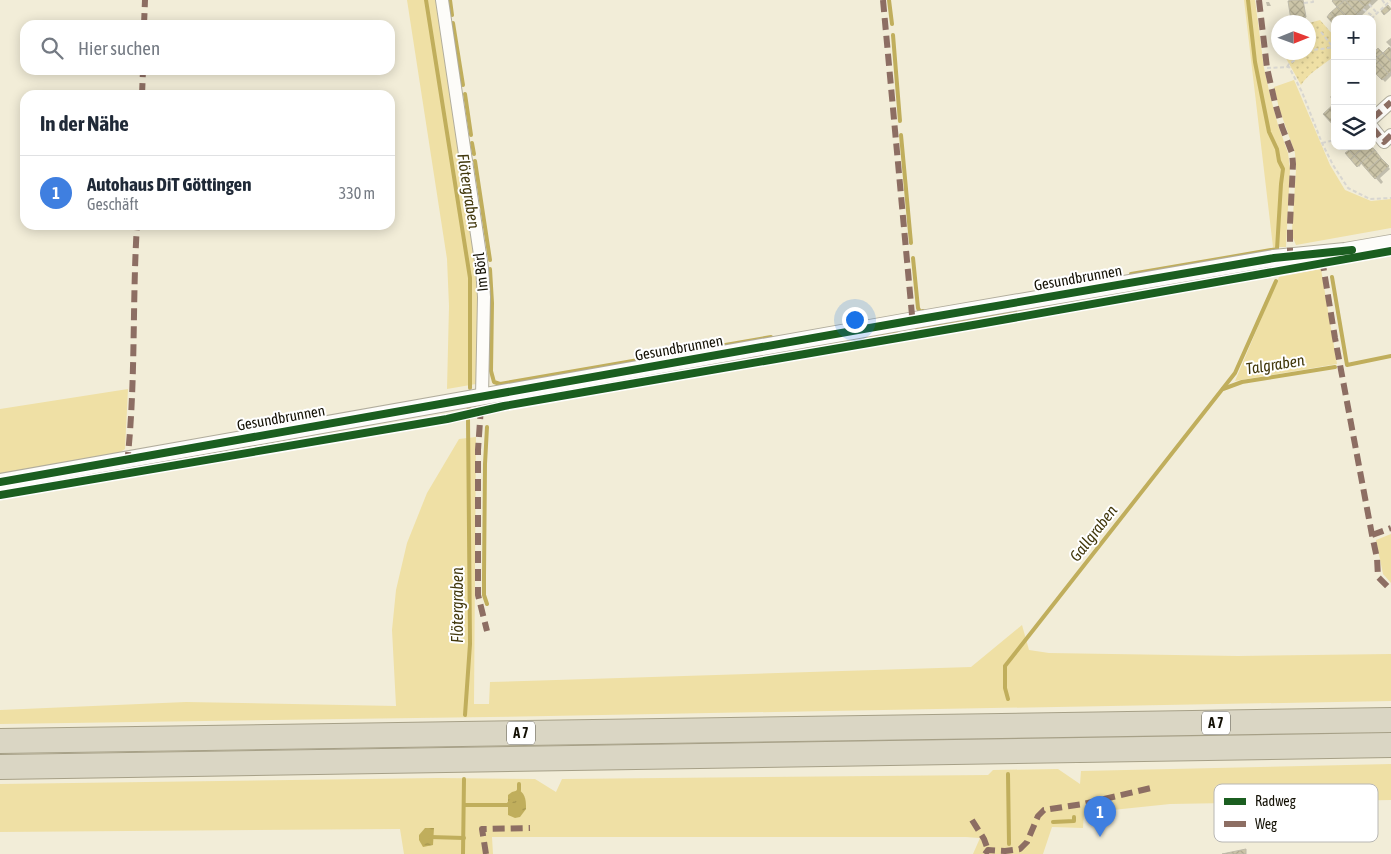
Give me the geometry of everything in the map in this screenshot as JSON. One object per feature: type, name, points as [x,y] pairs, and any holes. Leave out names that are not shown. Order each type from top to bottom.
[{"type":"highway","name":"A 7","points":[[0,741],[1391,720]]},
{"type":"highway","name":"A 7","points":[[0,767],[1391,745]]},
{"type":"street","name":"Im Börl","points":[[442,0],[482,268],[484,298],[482,396]]},
{"type":"street","points":[[1376,115],[1391,102]]},
{"type":"street","points":[[1376,132],[1384,142],[1391,135]]},
{"type":"street","name":"Gesundbrunnen","points":[[0,482],[1274,258],[1345,251],[1391,243]]},
{"type":"path","points":[[1304,3],[1313,2],[1313,0]]},
{"type":"path","points":[[1382,0],[1386,5]]},
{"type":"path","points":[[1369,4],[1377,13],[1391,0]]},
{"type":"path","points":[[1363,9],[1369,15]]},
{"type":"path","points":[[1321,32],[1331,43]]},
{"type":"path","points":[[1316,49],[1331,47]]},
{"type":"path","points":[[1286,67],[1295,60]]},
{"type":"path","points":[[1267,68],[1289,67],[1302,92],[1322,143],[1348,188],[1370,199],[1391,198]]},
{"type":"path","points":[[1322,143],[1331,141]]},
{"type":"shaded area","points":[[407,0],[437,0],[479,279],[476,384],[447,389],[449,306],[447,259]]},
{"type":"shaded area","points":[[1244,0],[1255,0],[1264,68],[1278,125],[1288,153],[1290,169],[1286,247],[1273,247]]},
{"type":"shaded area","points":[[1320,20],[1331,32],[1331,58],[1304,80],[1301,85],[1287,60],[1316,60],[1316,21]]},
{"type":"shaded area","points":[[1294,80],[1330,165],[1345,190],[1371,201],[1391,199],[1391,228],[1296,245],[1292,230],[1296,170],[1295,153],[1279,108],[1274,87]]},
{"type":"shaded area","points":[[1321,269],[1337,364],[1235,381],[1279,277]]},
{"type":"shaded area","points":[[128,389],[125,449],[113,457],[0,474],[0,409]]},
{"type":"shaded area","points":[[476,437],[474,704],[489,704],[490,682],[971,667],[1022,625],[1029,650],[1049,653],[1238,656],[1391,654],[1391,701],[0,724],[0,710],[186,702],[396,706],[392,630],[396,590],[407,543],[427,493],[459,439]]},
{"type":"shaded area","points":[[1391,534],[1391,583],[1383,574],[1376,540]]},
{"type":"shaded area","points":[[1391,764],[1391,800],[1378,800],[1378,784],[1214,784],[1214,803],[1170,804],[1084,813],[1083,828],[1052,827],[1043,854],[973,854],[980,838],[966,837],[492,837],[493,854],[404,854],[400,829],[0,832],[0,784],[438,778],[535,779],[556,792],[562,779],[988,775],[993,770],[1058,769],[1080,784],[1081,771]]},
{"type":"water","points":[[519,790],[526,801],[526,809],[520,817],[515,818],[508,815],[508,795]]},
{"type":"water","points":[[425,828],[434,828],[433,845],[423,847],[419,840],[419,835]]},
{"type":"building","points":[[1303,0],[1306,15],[1290,15],[1288,1]]},
{"type":"building","points":[[1333,0],[1345,0],[1337,7]]},
{"type":"building","points":[[1345,0],[1358,14],[1345,15],[1337,7]]},
{"type":"building","points":[[1345,0],[1358,0],[1365,7],[1358,14]]},
{"type":"building","points":[[1358,0],[1372,0],[1372,1],[1365,7]]},
{"type":"building","points":[[1388,5],[1391,9],[1384,15],[1381,11]]},
{"type":"building","points":[[1337,7],[1345,15],[1332,15],[1330,13]]},
{"type":"building","points":[[1330,13],[1331,22],[1327,17]]},
{"type":"building","points":[[1389,47],[1391,49],[1391,62],[1383,53]]},
{"type":"building","points":[[1378,48],[1383,53],[1376,58],[1376,50]]},
{"type":"building","points":[[1383,53],[1391,62],[1391,72],[1389,74],[1376,60]]},
{"type":"building","points":[[1376,60],[1389,74],[1382,80],[1376,74]]},
{"type":"building","points":[[1331,107],[1331,123],[1323,114]]},
{"type":"building","points":[[1348,150],[1361,150],[1354,156]]},
{"type":"building","points":[[1349,150],[1354,156],[1351,160],[1345,153]]},
{"type":"building","points":[[1361,150],[1375,150],[1361,163],[1354,156]]},
{"type":"building","points":[[1375,150],[1381,158],[1367,170],[1361,163]]},
{"type":"building","points":[[1354,156],[1361,163],[1357,167],[1351,160]]},
{"type":"building","points":[[1381,158],[1389,166],[1375,179],[1367,170]]},
{"type":"building","points":[[1246,849],[1246,854],[1222,854]]},
{"type":"waterway","name":"Flötergraben","points":[[426,0],[470,278],[470,388]]},
{"type":"waterway","points":[[450,0],[452,15]]},
{"type":"waterway","points":[[889,0],[892,24]]},
{"type":"waterway","points":[[1131,274],[1277,249],[1283,169],[1269,132],[1255,62],[1248,0]]},
{"type":"waterway","points":[[453,23],[463,85]]},
{"type":"waterway","points":[[893,35],[900,121]]},
{"type":"waterway","points":[[465,94],[471,135]]},
{"type":"waterway","points":[[901,135],[911,243]]},
{"type":"waterway","points":[[472,143],[474,154]]},
{"type":"waterway","points":[[475,161],[490,260]]},
{"type":"waterway","points":[[913,258],[918,308],[920,312],[923,311]]},
{"type":"waterway","points":[[490,269],[492,303],[491,371],[494,382],[500,384],[771,337]]},
{"type":"waterway","points":[[917,329],[1260,270]]},
{"type":"waterway","points":[[1332,277],[1347,365],[1391,356]]},
{"type":"waterway","name":"Gallgraben","points":[[1008,699],[1005,688],[1005,666],[1235,373],[1276,281]]},
{"type":"waterway","points":[[492,404],[896,333]]},
{"type":"waterway","name":"Talgraben","points":[[1223,389],[1242,382],[1335,367]]},
{"type":"waterway","name":"Flötergraben","points":[[465,715],[470,644],[469,405]]},
{"type":"waterway","points":[[487,427],[484,577],[484,595],[487,604]]},
{"type":"waterway","name":"Gallgraben","points":[[1008,774],[1009,844]]},
{"type":"waterway","name":"Flötergraben","points":[[463,854],[464,779]]},
{"type":"waterway","points":[[517,794],[519,784]]},
{"type":"waterway","points":[[464,805],[508,805],[511,801]]},
{"type":"waterway","points":[[1053,822],[1074,821],[1074,817]]},
{"type":"waterway","points":[[430,837],[464,838]]},
{"type":"marked path","points":[[144,20],[145,0]]},
{"type":"marked path","points":[[883,0],[912,315],[908,323]]},
{"type":"marked path","points":[[1259,0],[1267,68],[1282,127],[1292,153],[1290,256]]},
{"type":"marked path","points":[[142,90],[143,75]]},
{"type":"marked path","points":[[1376,115],[1391,102]]},
{"type":"marked path","points":[[1376,132],[1384,142],[1391,135]]},
{"type":"marked path","points":[[127,464],[132,404],[137,230]]},
{"type":"marked path","points":[[1322,259],[1335,338],[1377,558],[1378,577],[1391,590]]},
{"type":"marked path","points":[[481,407],[478,450],[478,595],[487,631]]},
{"type":"marked path","points":[[1372,535],[1391,528]]},
{"type":"marked path","points":[[985,854],[988,850],[1005,851],[1020,849],[1027,842],[1038,816],[1044,810],[1083,804],[1151,788]]},
{"type":"marked path","points":[[972,820],[984,839],[988,850]]},
{"type":"marked path","points":[[486,854],[482,829],[530,828]]},
{"type":"cycle path","points":[[0,482],[1274,258],[1352,250]]},
{"type":"cycle path","points":[[0,495],[447,419],[504,406],[1391,251]]},
{"type":"place","name":"Autohaus DiT Göttingen","points":[[1100,837]]}]
